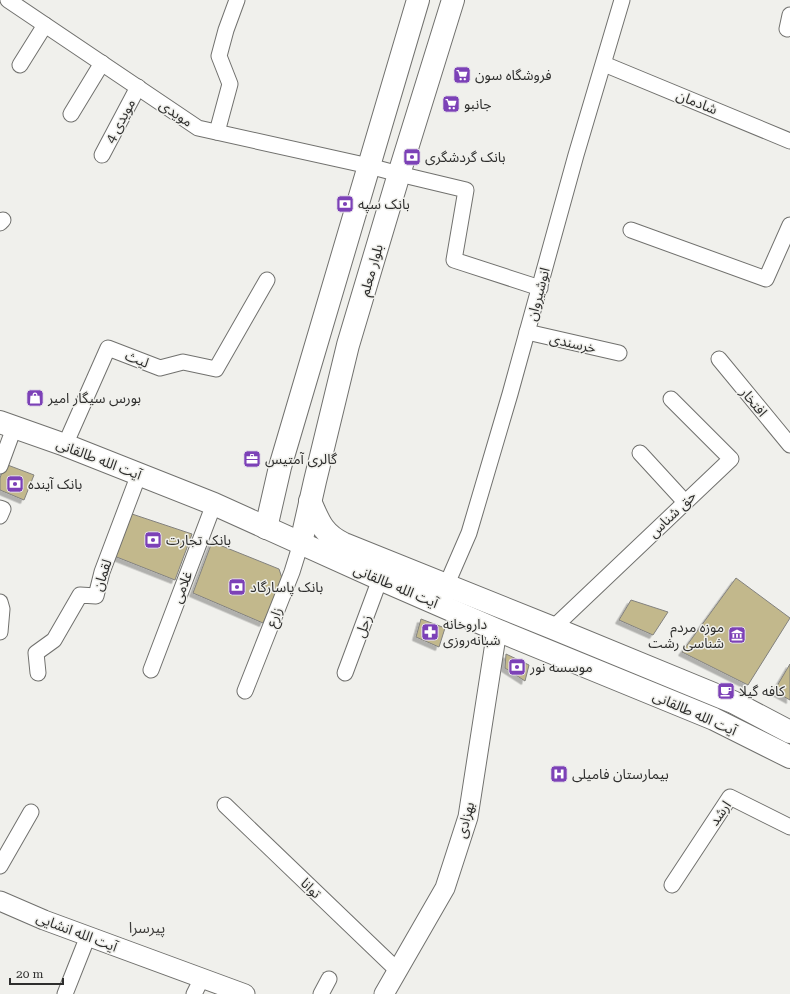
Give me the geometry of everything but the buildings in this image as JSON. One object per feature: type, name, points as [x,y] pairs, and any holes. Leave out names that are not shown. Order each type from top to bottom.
[{"type":"main road","points":[[266,528],[280,467],[418,0]]},
{"type":"main road","name":"بلوار معلم","points":[[301,544],[348,345],[453,0]]},
{"type":"main road","name":"آیت الله طالقانی","points":[[7,425],[65,445],[214,504],[380,580],[497,630],[714,719],[790,757]]},
{"type":"main road","name":"آیت الله طالقانی","points":[[310,501],[321,526],[333,539],[733,702],[790,732]]},
{"type":"street","name":"مویدی","points":[[8,0],[198,128],[369,166],[466,190],[454,260],[540,288]]},
{"type":"street","points":[[217,132],[230,84],[219,56],[226,30],[237,0]]},
{"type":"street","name":"انوشیروان","points":[[446,586],[469,533],[622,0]]},
{"type":"street","points":[[20,65],[45,25]]},
{"type":"street","points":[[71,114],[102,63]]},
{"type":"street","name":"شادمان","points":[[604,64],[790,141]]},
{"type":"street","name":"مویدی 4","points":[[102,155],[138,87]]},
{"type":"street","points":[[631,230],[766,279],[790,225]]},
{"type":"street","name":"لیث","points":[[65,445],[108,348],[160,368],[183,362],[216,369],[267,280]]},
{"type":"street","name":"خرسندی","points":[[527,332],[618,353]]},
{"type":"street","name":"افتخار","points":[[718,359],[790,445]]},
{"type":"street","name":"حق شناس","points":[[553,628],[731,458],[671,399]]},
{"type":"street","points":[[0,466],[7,425]]},
{"type":"street","points":[[640,453],[685,502]]},
{"type":"street","name":"لقمان","points":[[38,673],[36,652],[54,640],[80,595],[96,596],[102,572],[138,474]]},
{"type":"street","name":"غلامی","points":[[151,670],[214,504]]},
{"type":"street","points":[[0,508],[3,509],[0,516]]},
{"type":"street","name":"زارع","points":[[245,691],[292,572],[301,544]]},
{"type":"street","name":"زحل","points":[[346,673],[380,580]]},
{"type":"street","points":[[0,602],[2,609],[0,632]]},
{"type":"street","name":"بهزادی","points":[[384,994],[445,888],[468,817],[497,630]]},
{"type":"street","name":"ارشد","points":[[672,884],[730,797],[790,827]]},
{"type":"street","name":"توانا","points":[[225,805],[397,970]]},
{"type":"street","points":[[0,866],[31,812]]},
{"type":"street","name":"آیت الله انشایی","points":[[0,901],[44,920],[88,936],[198,986],[245,994]]},
{"type":"street","points":[[65,994],[88,936]]},
{"type":"street","points":[[321,994],[329,979]]},
{"type":"place","name":"فروشگاه سون","points":[[462,75]]},
{"type":"place","name":"جانبو","points":[[451,104]]},
{"type":"place","name":"بانک گردشگری","points":[[412,157]]},
{"type":"place","name":"بانک سپه","points":[[345,204]]},
{"type":"place","name":"بورس سیگار امیر","points":[[35,398]]},
{"type":"place","name":"گالری آمتیس","points":[[252,459]]},
{"type":"place","name":"بانک آینده","points":[[15,484]]},
{"type":"place","name":"بانک تجارت","points":[[153,540]]},
{"type":"place","name":"بانک پاسارگاد","points":[[237,587]]},
{"type":"place","name":"داروخانه شبانه‌روزی","points":[[430,632]]},
{"type":"place","name":"موزه مردم شناسی رشت","points":[[737,635]]},
{"type":"place","name":"موسسه نور","points":[[517,667]]},
{"type":"place","name":"کافه گیلا","points":[[726,691]]},
{"type":"place","name":"بیمارستان فامیلی","points":[[559,774]]},
{"type":"district","name":"پیرسرا","points":[[147,928]]}]
